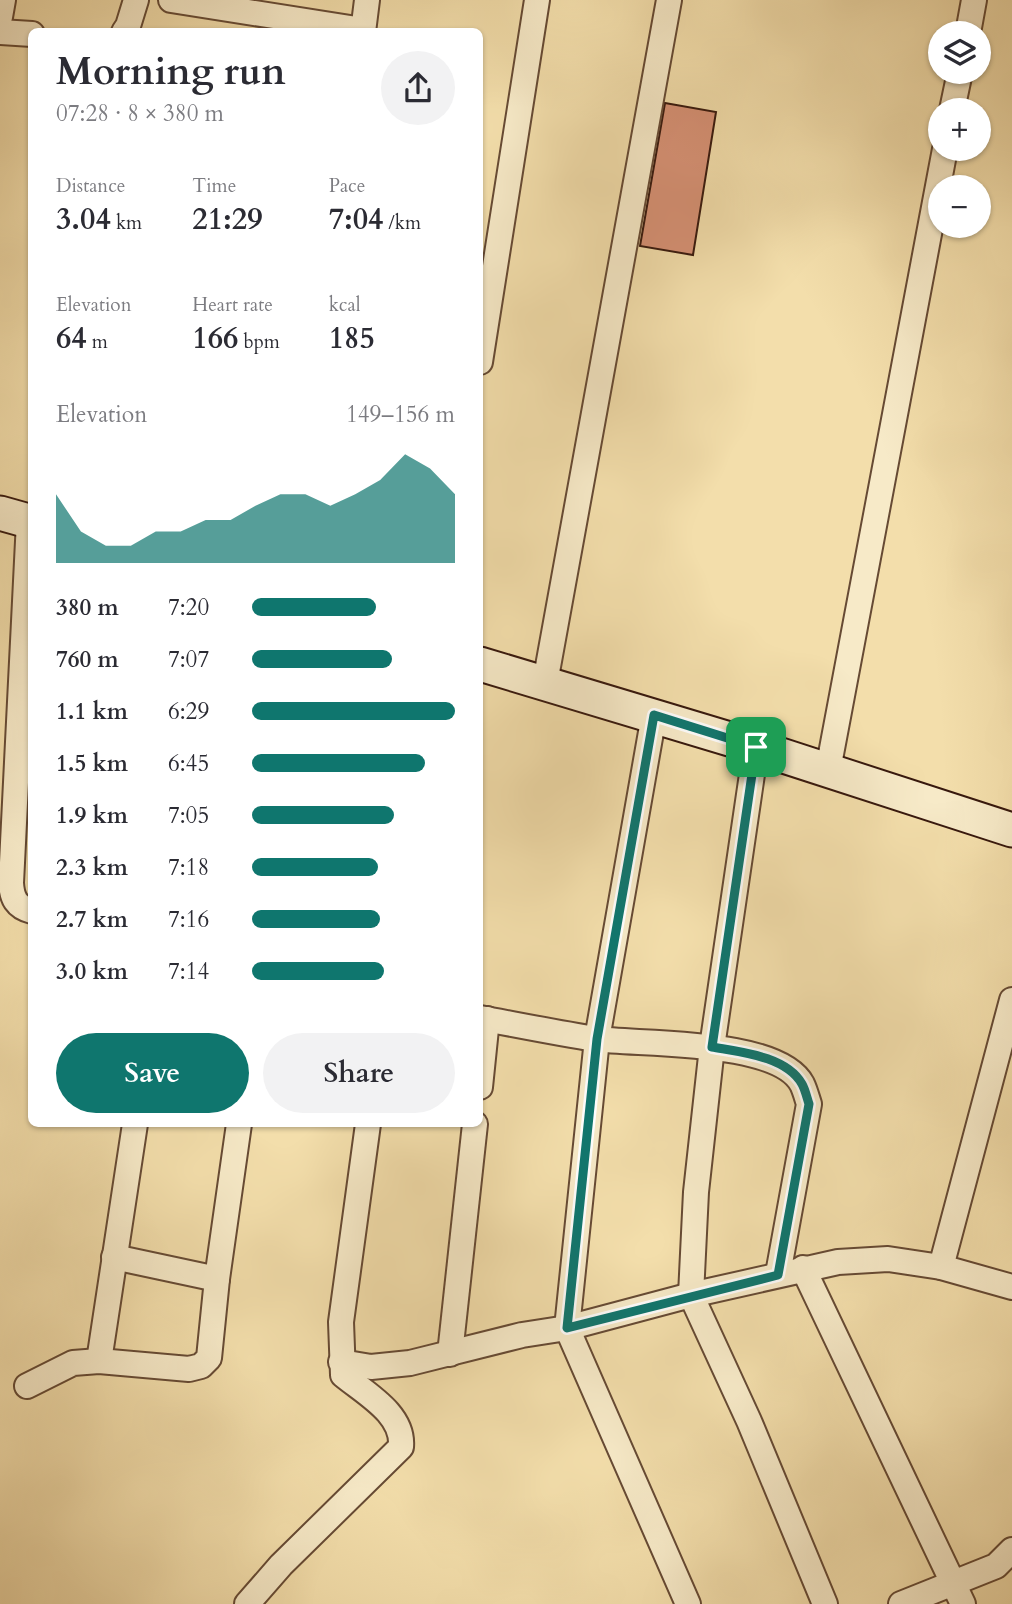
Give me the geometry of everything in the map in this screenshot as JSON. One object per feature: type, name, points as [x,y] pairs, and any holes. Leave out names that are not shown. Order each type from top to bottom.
[{"type":"main road","points":[[483,665],[654,715],[1012,830]]},
{"type":"street","points":[[0,17],[3,0]]},
{"type":"street","points":[[127,28],[136,0]]},
{"type":"street","points":[[171,0],[253,6],[350,28]]},
{"type":"street","points":[[363,28],[367,0]]},
{"type":"street","points":[[483,343],[537,0]]},
{"type":"street","points":[[545,683],[669,0]]},
{"type":"street","points":[[970,21],[974,0]]},
{"type":"street","points":[[0,32],[28,34]]},
{"type":"street","points":[[828,770],[943,161]]},
{"type":"street","points":[[20,519],[11,883],[16,903],[28,910]]},
{"type":"street","points":[[654,715],[597,1039],[567,1328],[688,1604]]},
{"type":"street","points":[[756,747],[712,1047],[696,1192],[691,1295],[749,1421],[825,1604]]},
{"type":"street","points":[[941,1267],[1002,1072],[1012,1000]]},
{"type":"street","points":[[483,1018],[597,1039],[712,1047],[758,1056],[784,1067],[802,1082],[809,1104],[778,1275]]},
{"type":"street","points":[[99,1361],[135,1127]]},
{"type":"street","points":[[27,1386],[60,1367],[73,1363],[99,1361],[189,1369],[201,1366],[209,1358],[239,1127]]},
{"type":"street","points":[[247,1604],[281,1565],[401,1447],[402,1434],[395,1419],[343,1375],[341,1362],[341,1322],[368,1127]]},
{"type":"street","points":[[450,1354],[475,1127]]},
{"type":"street","points":[[114,1256],[217,1279]]},
{"type":"street","points":[[341,1362],[371,1367],[410,1363],[522,1335],[567,1328],[803,1268],[838,1262],[888,1259],[941,1267],[1012,1287]]},
{"type":"street","points":[[803,1268],[958,1593]]},
{"type":"street","points":[[901,1604],[958,1593],[996,1566],[1012,1550]]},
{"type":"building","points":[[665,103],[716,112],[693,255],[640,246]]},
{"type":"route","points":[[654,715],[756,747],[712,1047],[758,1056],[784,1067],[802,1082],[809,1104],[778,1275],[567,1328],[597,1039],[654,715]]}]
